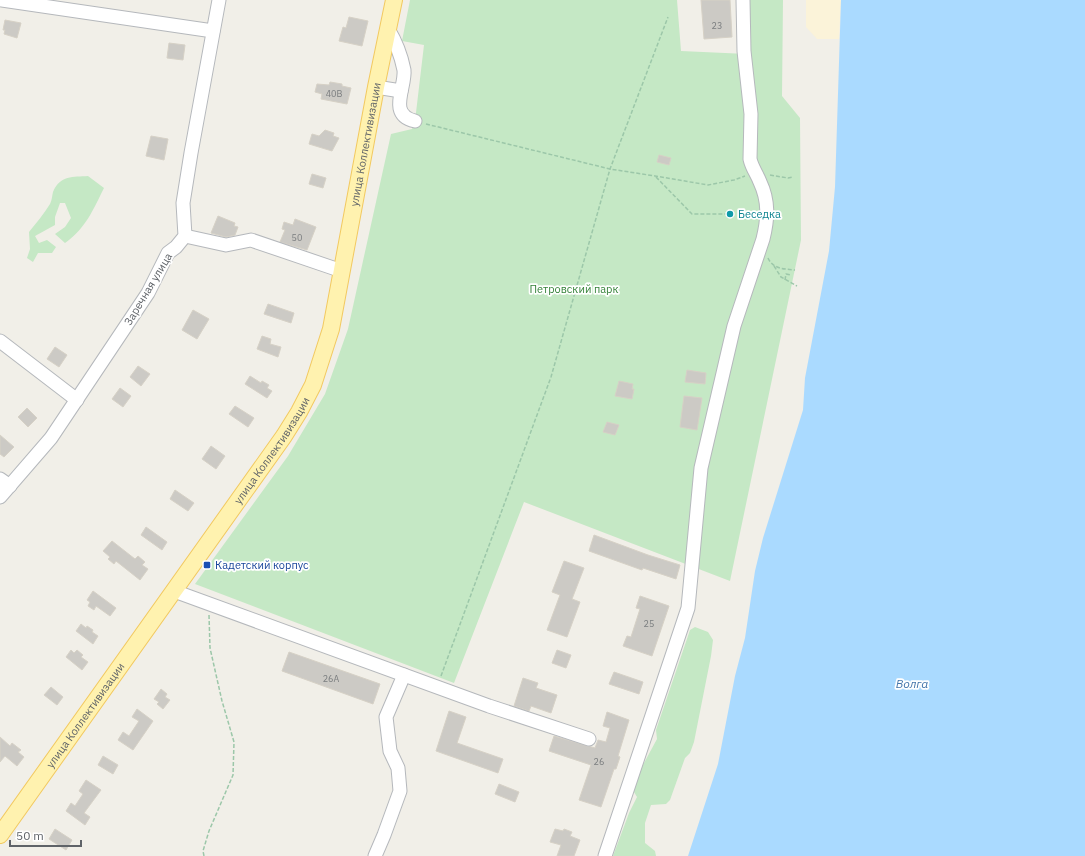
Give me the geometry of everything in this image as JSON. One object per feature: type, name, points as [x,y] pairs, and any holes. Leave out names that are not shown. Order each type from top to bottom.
[{"type":"main road","name":"улица Коллективизации","points":[[0,834],[284,436],[313,385],[323,358],[331,329],[376,86],[394,0]]},
{"type":"street","points":[[2,0],[213,31]]},
{"type":"street","points":[[219,0],[183,203],[185,236],[226,244],[251,240],[342,271]]},
{"type":"street","points":[[605,856],[688,608],[701,468],[734,326],[766,226],[767,207],[763,189],[750,159],[751,114],[744,52],[743,0]]},
{"type":"street","points":[[388,29],[396,41],[404,71],[398,104],[405,116],[410,120],[415,121]]},
{"type":"street","points":[[376,86],[401,92]]},
{"type":"street","name":"Заречная улица","points":[[0,497],[5,482],[52,438],[148,293],[168,253],[176,247],[185,236]]},
{"type":"street","points":[[0,341],[77,400]]},
{"type":"street","points":[[174,591],[497,709],[589,739]]},
{"type":"street","points":[[375,856],[400,790],[398,768],[390,751],[386,717],[404,675]]},
{"type":"path","points":[[437,687],[550,377],[610,169],[668,17]]},
{"type":"path","points":[[415,121],[610,169],[708,185],[734,180],[748,175],[792,177]]},
{"type":"path","points":[[655,176],[692,214],[730,214]]},
{"type":"path","points":[[763,238],[766,254],[770,261],[785,280],[797,286]]},
{"type":"path","points":[[774,266],[782,269],[795,270]]},
{"type":"path","points":[[785,280],[786,274],[791,275]]},
{"type":"path","points":[[204,856],[202,851],[209,831],[233,775],[234,742],[222,701],[210,648],[209,604]]},
{"type":"green space","name":"Петровский парк","points":[[410,0],[677,0],[681,51],[747,54],[748,0],[783,0],[782,96],[800,118],[801,240],[730,581],[524,502],[454,683],[195,584],[288,456],[325,394],[348,329],[391,134],[412,129],[415,121],[424,45],[402,41]]},
{"type":"green space","points":[[88,176],[104,188],[84,225],[65,243],[55,234],[65,227],[71,218],[65,203],[60,203],[55,217],[55,225],[35,236],[39,243],[47,240],[56,247],[52,253],[38,253],[33,262],[27,258],[30,249],[29,232],[50,204],[56,186],[59,182],[68,178]]},
{"type":"green space","points":[[695,627],[708,632],[713,640],[711,656],[694,742],[690,753],[685,758],[670,800],[666,804],[651,805],[645,823],[645,843],[655,851],[656,856],[613,856],[629,813],[637,797],[631,787],[657,739],[656,730],[690,630]]},
{"type":"sand","points":[[806,0],[841,0],[839,39],[817,39],[806,27]]},
{"type":"water","name":"Волга","points":[[841,0],[1085,0],[1085,856],[688,856],[718,764],[735,676],[745,638],[755,571],[763,538],[803,410],[805,378],[829,251],[835,187]]},
{"type":"building","points":[[701,0],[730,0],[732,37],[704,39]]},
{"type":"building","points":[[349,17],[368,21],[362,46],[339,41],[343,27],[346,28]]},
{"type":"building","points":[[5,20],[21,23],[17,38],[4,34],[5,30],[3,30]]},
{"type":"building","points":[[169,43],[185,45],[183,60],[167,58]]},
{"type":"building","points":[[330,82],[342,84],[342,86],[351,88],[347,104],[321,99],[322,94],[315,92],[317,84],[329,85]]},
{"type":"building","points":[[325,130],[334,133],[333,136],[339,138],[332,151],[309,144],[312,134],[319,136]]},
{"type":"building","points":[[151,136],[168,139],[164,160],[146,156]]},
{"type":"building","points":[[659,155],[671,158],[669,165],[657,162]]},
{"type":"building","points":[[312,174],[326,178],[323,188],[309,184]]},
{"type":"building","points":[[218,216],[235,223],[234,226],[238,227],[235,235],[226,237],[211,233]]},
{"type":"building","points":[[295,219],[316,227],[307,250],[280,242],[285,230],[282,229],[284,222],[293,225]]},
{"type":"building","points":[[268,304],[294,313],[291,323],[264,314]]},
{"type":"building","points":[[193,310],[209,319],[197,339],[182,330]]},
{"type":"building","points":[[262,336],[271,339],[270,344],[281,347],[278,357],[257,349]]},
{"type":"building","points":[[55,347],[67,355],[59,367],[47,359]]},
{"type":"building","points":[[138,366],[150,374],[141,386],[130,377]]},
{"type":"building","points":[[687,370],[706,373],[705,384],[685,382]]},
{"type":"building","points":[[250,376],[261,383],[262,381],[269,385],[267,388],[272,391],[267,398],[245,384]]},
{"type":"building","points":[[619,381],[633,384],[632,389],[634,389],[632,399],[615,396]]},
{"type":"building","points":[[120,388],[131,396],[123,407],[112,399]]},
{"type":"building","points":[[684,396],[702,398],[697,430],[680,427]]},
{"type":"building","points":[[235,406],[254,418],[248,427],[229,414]]},
{"type":"building","points":[[27,408],[37,418],[28,427],[18,417]]},
{"type":"building","points":[[607,422],[619,425],[615,435],[603,432]]},
{"type":"building","points":[[0,435],[14,447],[4,457],[0,454]]},
{"type":"building","points":[[211,446],[225,456],[216,469],[202,459]]},
{"type":"building","points":[[175,490],[194,503],[188,511],[170,499]]},
{"type":"building","points":[[146,527],[167,542],[162,550],[141,535]]},
{"type":"building","points":[[594,535],[680,565],[676,579],[643,568],[642,570],[589,551]]},
{"type":"building","points":[[112,541],[135,559],[138,556],[145,562],[142,565],[148,569],[140,580],[116,561],[114,564],[108,559],[110,557],[103,551]]},
{"type":"building","points":[[564,561],[584,568],[572,599],[580,602],[567,637],[547,630],[560,595],[552,592]]},
{"type":"building","points":[[93,591],[116,608],[110,616],[96,606],[94,610],[88,606],[90,602],[87,600]]},
{"type":"building","points":[[640,596],[669,606],[652,656],[623,646],[627,636],[631,637],[640,609],[636,608]]},
{"type":"building","points":[[81,624],[86,628],[87,626],[93,630],[92,632],[98,636],[93,644],[76,631]]},
{"type":"building","points":[[71,650],[74,653],[77,650],[83,655],[81,657],[88,662],[82,670],[66,657]]},
{"type":"building","points":[[557,650],[571,655],[566,668],[552,663]]},
{"type":"building","points":[[289,652],[380,684],[373,704],[282,671]]},
{"type":"building","points":[[614,672],[643,682],[639,694],[609,684]]},
{"type":"building","points":[[523,678],[538,683],[536,688],[557,695],[551,713],[531,706],[529,711],[514,706]]},
{"type":"building","points":[[51,687],[63,697],[57,705],[44,695]]},
{"type":"building","points":[[161,689],[167,694],[165,697],[170,700],[163,709],[157,704],[159,702],[154,699]]},
{"type":"building","points":[[137,709],[153,721],[133,750],[118,740],[123,732],[129,736],[139,721],[132,717]]},
{"type":"building","points":[[449,711],[466,717],[457,743],[503,759],[498,773],[436,751]]},
{"type":"building","points":[[607,712],[629,720],[618,756],[620,757],[616,769],[614,769],[601,807],[579,800],[591,765],[549,751],[554,736],[595,748],[598,740],[606,742],[610,728],[603,726]]},
{"type":"building","points":[[0,737],[10,746],[12,743],[21,750],[18,752],[24,757],[17,766],[5,756],[0,762]]},
{"type":"building","points":[[103,756],[118,765],[113,774],[98,765]]},
{"type":"building","points":[[86,780],[101,790],[84,813],[90,817],[85,825],[66,811],[71,803],[75,806],[83,794],[79,791]]},
{"type":"building","points":[[499,784],[519,792],[515,802],[495,794]]},
{"type":"building","points":[[55,829],[72,840],[66,850],[49,839]]},
{"type":"building","points":[[555,829],[563,831],[564,829],[572,832],[570,836],[580,840],[574,856],[557,856],[561,845],[550,842]]},
{"type":"place","name":"Беседка","points":[[730,214]]},
{"type":"place","name":"Кадетский корпус","points":[[207,565]]}]
